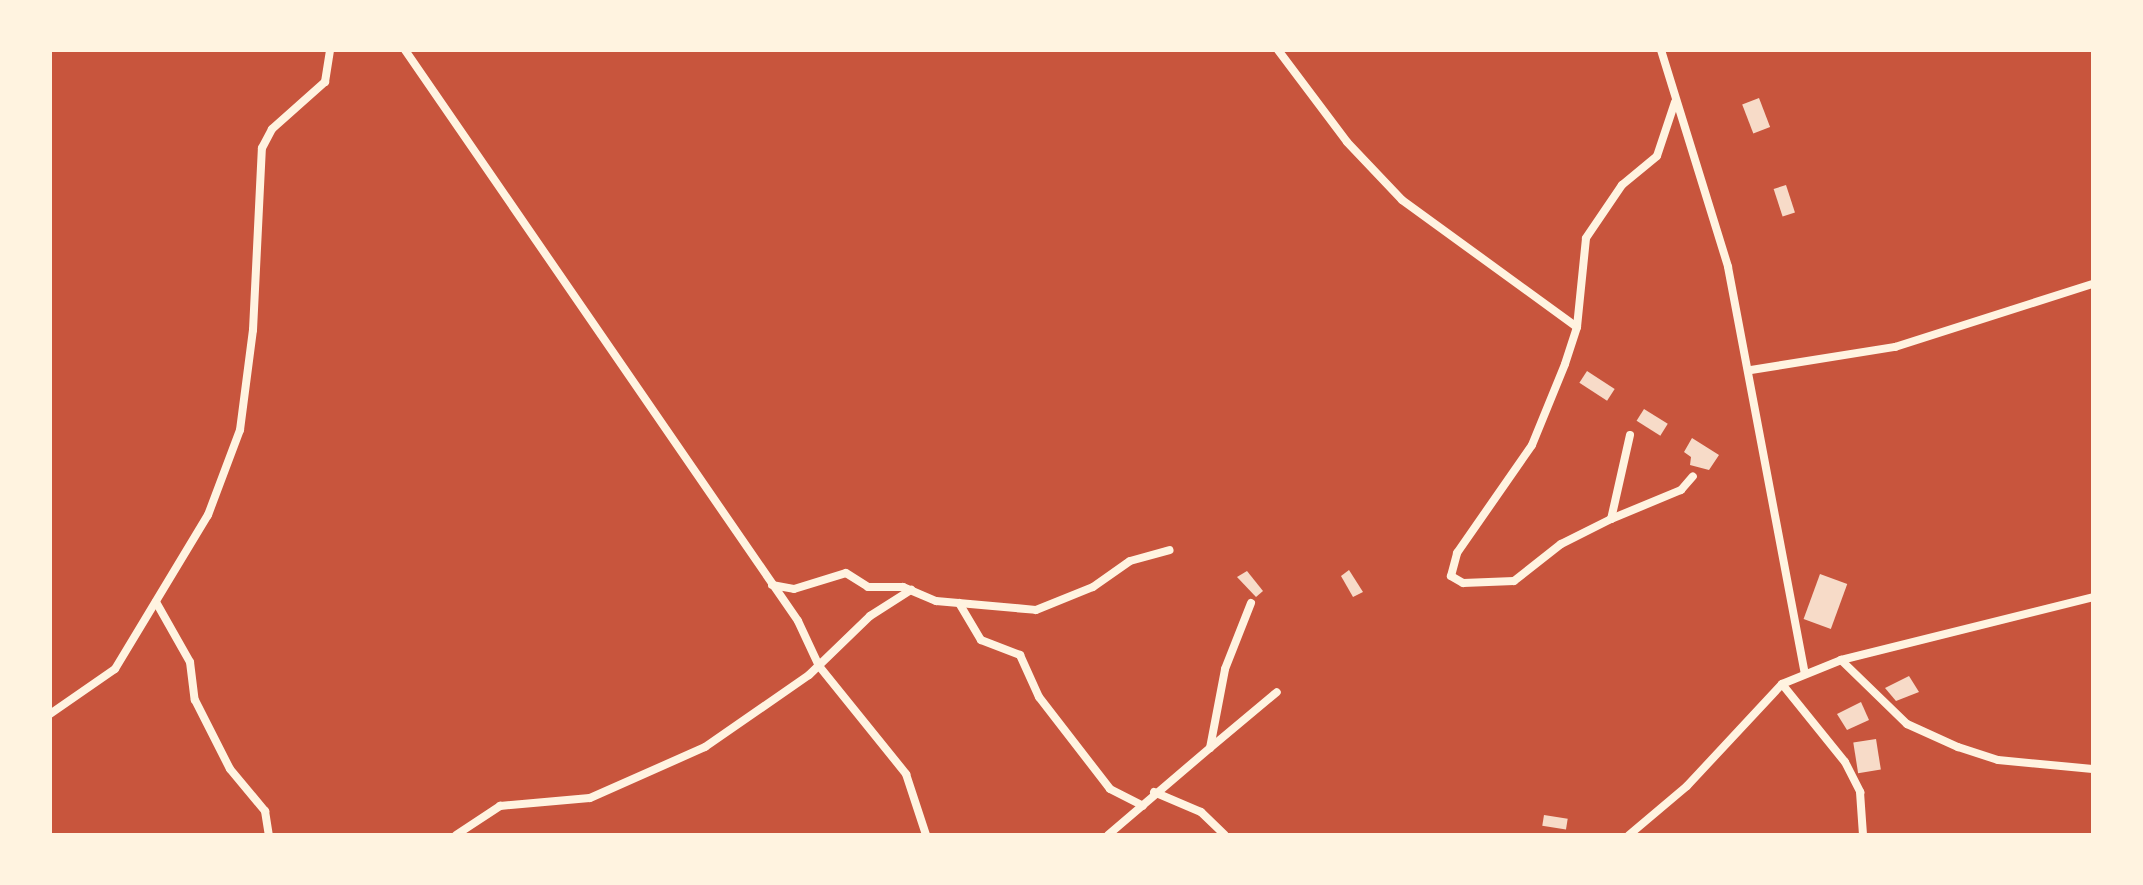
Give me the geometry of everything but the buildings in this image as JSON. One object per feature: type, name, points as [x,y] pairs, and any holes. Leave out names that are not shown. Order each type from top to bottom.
[{"type":"street","points":[[50,714],[115,670],[208,515],[240,430],[244,362],[253,330],[262,148],[272,129],[325,82],[330,50]]},
{"type":"street","points":[[405,50],[768,584],[798,621],[819,666],[906,774],[926,835]]},
{"type":"street","points":[[1278,50],[1347,142],[1402,200],[1577,326]]},
{"type":"street","points":[[1661,50],[1728,267],[1752,370],[1805,674]]},
{"type":"street","points":[[1675,102],[1657,156],[1622,184],[1586,238],[1577,326],[1532,445],[1457,553],[1451,576],[1464,583],[1514,581],[1561,544],[1681,490],[1694,476]]},
{"type":"street","points":[[1752,370],[1896,347],[2093,284]]},
{"type":"street","points":[[1612,519],[1630,435]]},
{"type":"street","points":[[768,584],[794,589],[846,573],[868,587],[911,590],[959,603],[1054,606],[1130,560],[1170,550]]},
{"type":"street","points":[[456,835],[510,803],[569,802],[633,782],[705,747],[819,666],[870,616],[911,590]]},
{"type":"street","points":[[1629,835],[1687,786],[1782,684],[1841,660],[2092,600]]},
{"type":"street","points":[[156,602],[190,662],[194,700],[230,769],[265,811],[270,835]]},
{"type":"street","points":[[959,603],[980,640],[1020,655],[1039,697],[1110,789],[1143,806]]},
{"type":"street","points":[[1210,748],[1225,669],[1252,603]]},
{"type":"street","points":[[1841,660],[1907,724],[1958,747],[1998,760],[2093,769]]},
{"type":"street","points":[[1782,684],[1845,762],[1860,792],[1863,835]]},
{"type":"street","points":[[1108,835],[1154,792],[1277,692]]},
{"type":"street","points":[[1154,792],[1201,812],[1224,835]]}]
